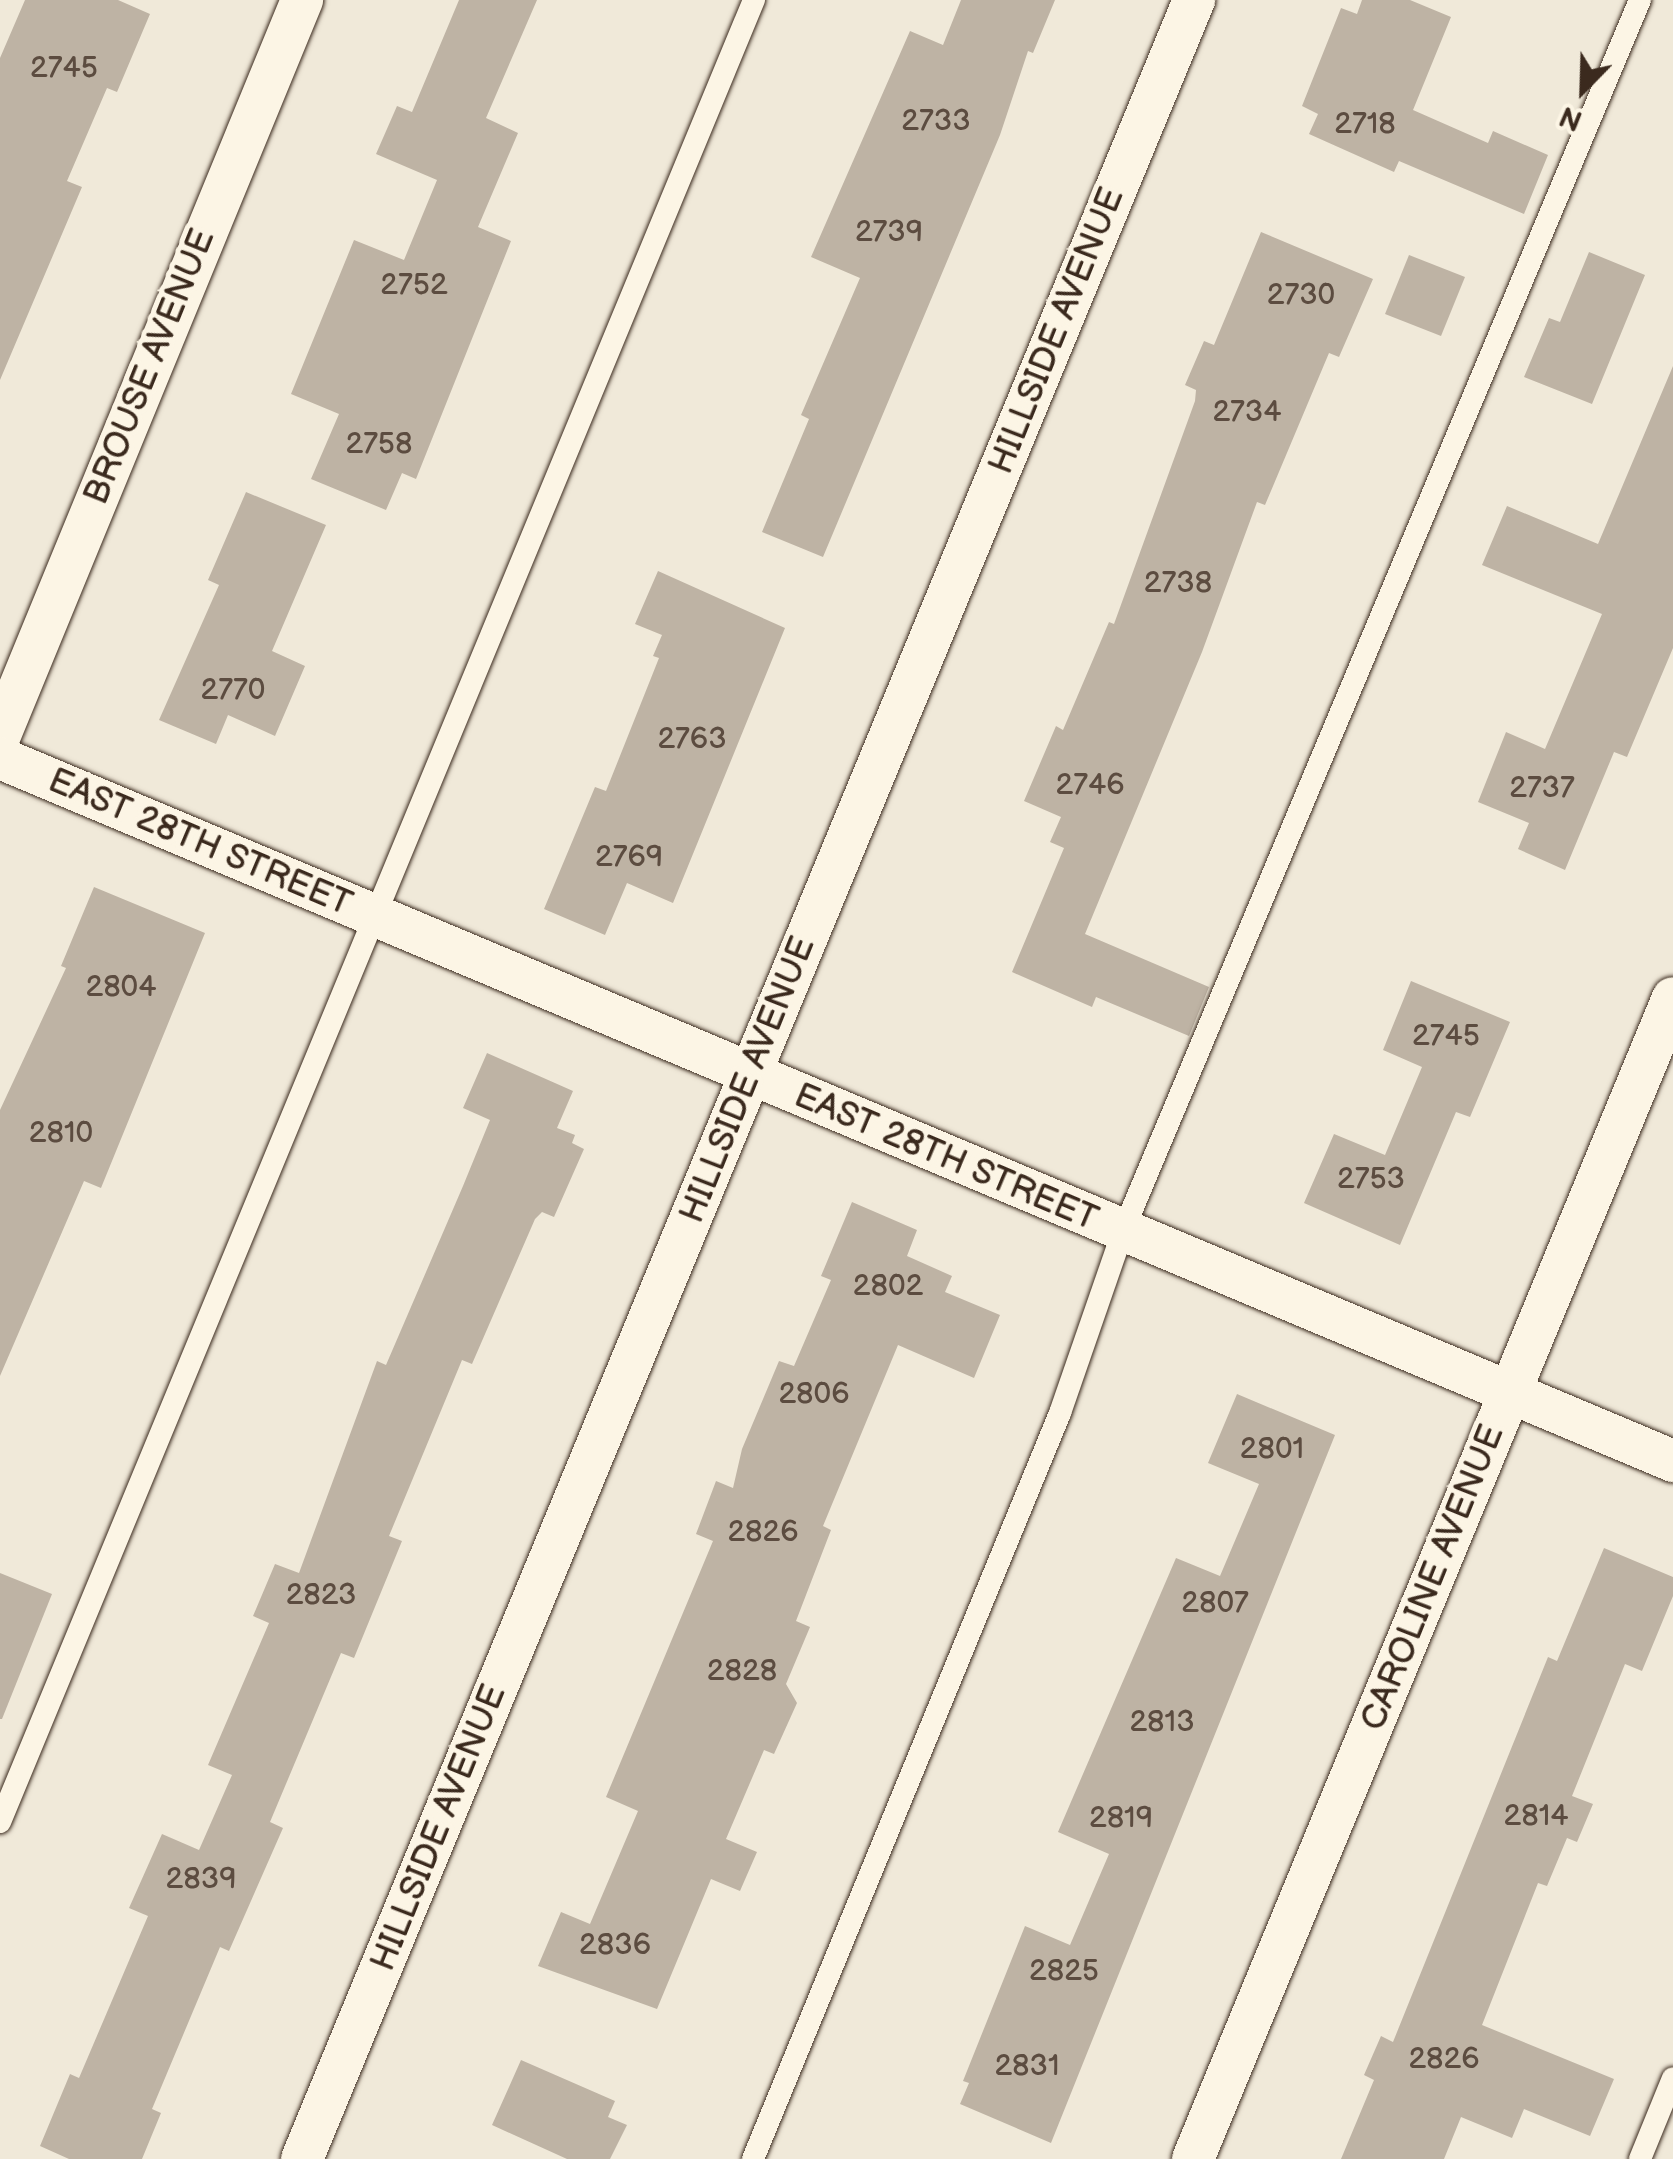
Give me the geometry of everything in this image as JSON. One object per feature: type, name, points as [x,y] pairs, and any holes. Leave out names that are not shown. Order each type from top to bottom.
[{"type":"street","name":"BROUSE AVENUE","points":[[0,736],[302,0]]},
{"type":"street","name":"HILLSIDE AVENUE","points":[[302,2159],[1194,0]]},
{"type":"street","name":"EAST 28TH STREET","points":[[0,758],[1673,1461]]},
{"type":"street","name":"CAROLINE AVENUE","points":[[1193,2159],[1673,998]]},
{"type":"lane","points":[[0,1822],[371,915],[754,0]]},
{"type":"lane","points":[[753,2159],[1060,1413],[1123,1232],[1640,0]]},
{"type":"lane","points":[[1640,2159],[1673,2078]]},
{"type":"building","points":[[25,0],[118,0],[150,14],[117,92],[107,88],[67,181],[82,187],[0,380],[0,58]]},
{"type":"building","points":[[459,0],[537,0],[486,118],[518,133],[478,227],[511,241],[416,479],[402,473],[386,510],[311,479],[339,414],[291,394],[354,240],[404,260],[437,180],[376,154],[397,106],[412,112]]},
{"type":"building","points":[[961,0],[1055,0],[1033,53],[1028,51],[1000,135],[823,557],[762,532],[809,419],[801,415],[860,278],[811,257],[910,31],[943,45]]},
{"type":"building","points":[[1362,0],[1410,0],[1451,17],[1413,110],[1488,143],[1493,131],[1548,155],[1524,214],[1399,161],[1394,172],[1309,134],[1318,114],[1302,106],[1341,8],[1357,14]]},
{"type":"building","points":[[1261,232],[1373,279],[1339,357],[1329,353],[1265,505],[1257,502],[1202,652],[1085,934],[1209,987],[1189,1036],[1096,997],[1092,1007],[1012,972],[1064,848],[1050,842],[1061,817],[1024,801],[1056,726],[1063,730],[1109,622],[1114,624],[1195,401],[1196,390],[1185,385],[1204,341],[1214,345]]},
{"type":"building","points":[[1589,252],[1645,275],[1592,404],[1524,377],[1549,318],[1560,322]]},
{"type":"building","points":[[1409,255],[1465,277],[1441,336],[1385,314]]},
{"type":"building","points":[[1673,366],[1673,648],[1627,757],[1614,752],[1565,870],[1518,849],[1529,823],[1478,802],[1506,732],[1545,749],[1602,614],[1482,565],[1507,506],[1598,544]]},
{"type":"building","points":[[246,492],[326,525],[272,651],[305,666],[275,736],[228,715],[216,744],[159,720],[219,585],[208,580]]},
{"type":"building","points":[[658,571],[785,628],[673,903],[627,883],[605,935],[544,909],[595,787],[606,791],[659,658],[653,656],[662,635],[635,624]]},
{"type":"building","points":[[94,887],[205,933],[101,1188],[84,1181],[0,1376],[0,1110],[66,968],[61,966]]},
{"type":"building","points":[[1411,981],[1510,1022],[1470,1117],[1456,1112],[1400,1245],[1304,1203],[1334,1134],[1385,1155],[1422,1067],[1383,1050]]},
{"type":"building","points":[[487,1053],[573,1091],[557,1128],[575,1135],[572,1143],[584,1149],[554,1217],[542,1212],[535,1219],[472,1364],[462,1360],[389,1536],[402,1541],[354,1658],[341,1653],[270,1822],[283,1828],[229,1951],[220,1947],[152,2109],[161,2113],[142,2159],[69,2159],[40,2146],[70,2074],[79,2078],[148,1916],[129,1908],[162,1834],[199,1850],[232,1775],[208,1765],[269,1623],[253,1616],[275,1564],[299,1573],[377,1361],[386,1365],[463,1186],[490,1120],[463,1108]]},
{"type":"building","points":[[852,1202],[917,1230],[907,1256],[952,1276],[945,1292],[1000,1315],[974,1378],[898,1345],[823,1526],[831,1530],[796,1621],[810,1627],[786,1684],[797,1703],[774,1754],[764,1750],[726,1839],[757,1852],[740,1891],[711,1879],[657,2009],[538,1966],[561,1912],[590,1924],[638,1811],[606,1797],[713,1541],[696,1534],[716,1481],[733,1488],[742,1449],[779,1361],[794,1366],[831,1280],[821,1276]]},
{"type":"building","points":[[1237,1394],[1335,1435],[1051,2143],[960,2104],[969,2083],[963,2081],[1025,1926],[1070,1945],[1109,1854],[1058,1832],[1176,1558],[1220,1576],[1259,1484],[1208,1463]]},
{"type":"building","points":[[1604,1548],[1673,1577],[1673,1596],[1642,1671],[1625,1664],[1572,1796],[1593,1804],[1577,1842],[1567,1838],[1547,1886],[1538,1883],[1482,2025],[1614,2079],[1590,2136],[1524,2109],[1512,2138],[1461,2117],[1444,2159],[1341,2159],[1374,2080],[1364,2075],[1381,2036],[1393,2042],[1548,1657],[1557,1661]]},
{"type":"building","points":[[0,1573],[52,1594],[2,1719],[0,1719]]},
{"type":"building","points":[[521,2060],[615,2101],[608,2117],[627,2125],[610,2159],[567,2159],[492,2125]]}]
